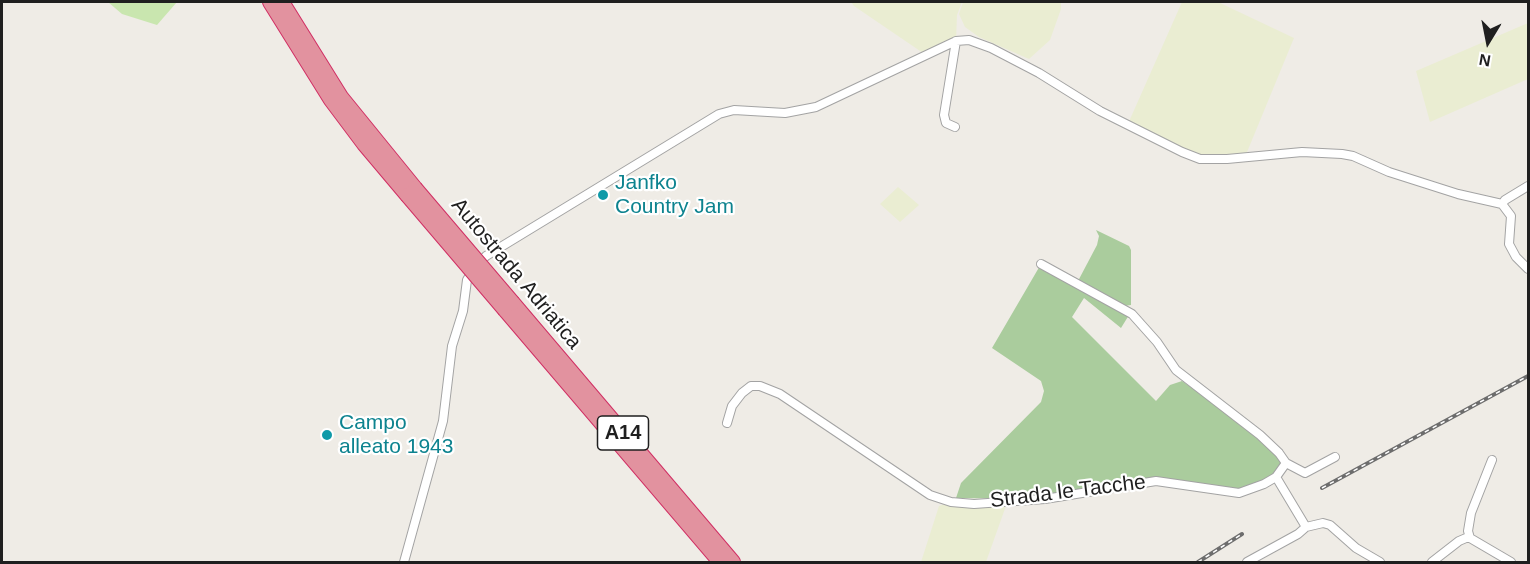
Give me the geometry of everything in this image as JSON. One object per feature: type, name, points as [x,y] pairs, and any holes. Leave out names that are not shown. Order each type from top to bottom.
[{"type":"highway","name":"Autostrada Adriatica","points":[[270,2],[331,100],[364,144],[411,192],[734,562]]},
{"type":"highway","name":"Autostrada Adriatica","points":[[282,2],[341,97],[411,192]]},
{"type":"highway","name":"Autostrada Adriatica","points":[[509,306],[720,562]]},
{"type":"street","points":[[404,562],[443,421],[452,346],[463,311],[467,280],[474,268],[486,256],[728,111],[785,113],[816,107],[956,41],[969,40],[991,48],[1039,73],[1100,111],[1200,159],[1227,159],[1302,152],[1342,154],[1458,194],[1502,204],[1511,216],[1509,244],[1516,257],[1528,270]]},
{"type":"street","points":[[955,127],[946,123],[944,115],[956,41]]},
{"type":"street","points":[[1502,204],[1528,186]]},
{"type":"street","points":[[1041,264],[1132,314],[1157,342],[1176,370],[1260,435],[1286,463],[1305,473],[1335,457]]},
{"type":"street","name":"Strada le Tacche","points":[[727,423],[732,406],[742,393],[751,386],[760,386],[780,394],[930,495],[951,502],[974,504],[1045,499],[1156,481],[1208,490],[1247,492],[1276,477]]},
{"type":"street","points":[[1468,538],[1471,513],[1492,460]]},
{"type":"street","points":[[1286,463],[1276,477],[1306,527]]},
{"type":"street","points":[[1247,562],[1298,534],[1306,527],[1323,523],[1330,525],[1356,548],[1380,562]]},
{"type":"street","points":[[1432,562],[1459,541],[1468,538],[1511,562]]},
{"type":"green space","points":[[108,2],[177,2],[157,25],[122,14]]},
{"type":"green space","points":[[851,2],[962,2],[957,15],[956,41],[926,55]]},
{"type":"green space","points":[[963,2],[1061,2],[1061,9],[1050,40],[1029,59],[979,37],[965,27],[959,14]]},
{"type":"green space","points":[[1182,2],[1218,2],[1294,38],[1245,157],[1200,159],[1127,126]]},
{"type":"green space","points":[[1528,23],[1528,79],[1430,122],[1416,71]]},
{"type":"green space","points":[[898,187],[919,205],[900,222],[880,204]]},
{"type":"green space","points":[[1096,230],[1129,246],[1131,250],[1131,305],[1124,306],[1078,281],[1097,245],[1099,236]]},
{"type":"green space","points":[[1041,264],[1129,315],[1121,328],[1084,298],[1072,317],[1156,401],[1170,385],[1182,381],[1247,427],[1281,459],[1281,471],[1247,492],[1156,481],[1045,499],[956,498],[961,483],[1041,402],[1044,391],[1041,381],[992,348]]},
{"type":"green space","points":[[951,502],[1007,503],[986,562],[921,562],[939,506]]},
{"type":"railway","points":[[1322,488],[1528,376]]},
{"type":"railway","points":[[1198,562],[1242,534]]},
{"type":"place","name":"Janfko Country Jam","points":[[603,195]]},
{"type":"place","name":"Campo alleato 1943","points":[[327,435]]}]
